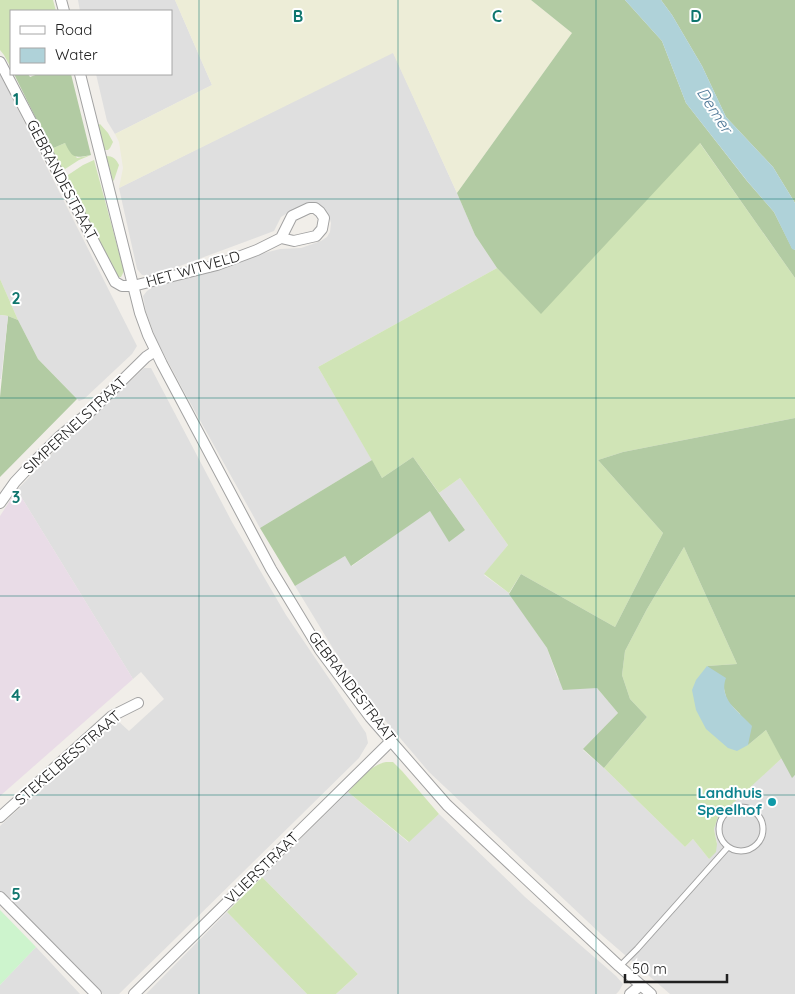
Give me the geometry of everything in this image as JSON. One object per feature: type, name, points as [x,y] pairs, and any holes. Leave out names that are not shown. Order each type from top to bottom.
[{"type":"street","name":"GEBRANDESTRAAT","points":[[0,62],[115,282],[122,286],[133,286]]},
{"type":"street","name":"GEBRANDESTRAAT","points":[[80,75],[140,314],[155,351],[271,569],[320,650],[370,717],[447,805],[651,994]]},
{"type":"street","name":"HET WITVELD","points":[[133,286],[218,265],[257,250],[281,238]]},
{"type":"street","name":"SIMPERNELSTRAAT","points":[[0,503],[15,482],[53,442],[92,410],[146,357],[155,351]]},
{"type":"street","name":"STEKELBESSTRAAT","points":[[0,817],[112,716],[138,703]]},
{"type":"street","name":"VLIERSTRAAT","points":[[134,994],[391,741]]},
{"type":"street","points":[[0,898],[96,994]]},
{"type":"street","points":[[630,994],[641,985]]},
{"type":"lane","points":[[734,808],[751,810],[760,819],[762,825],[760,839],[756,845],[743,851],[728,847],[723,842],[719,829],[724,815],[734,808]]},
{"type":"lane","points":[[619,966],[637,949],[728,847]]},
{"type":"shaded area","points":[[78,0],[175,0],[212,85],[115,134],[107,121],[96,75],[172,75],[172,10],[80,10]]},
{"type":"shaded area","points":[[393,52],[475,235],[497,268],[318,367],[372,460],[260,528],[156,339],[146,312],[143,296],[153,287],[216,270],[264,253],[280,249],[301,248],[321,241],[330,232],[331,223],[329,216],[322,206],[315,202],[309,203],[281,217],[274,231],[153,276],[142,275],[137,269],[119,188]]},
{"type":"shaded area","points":[[0,74],[137,346],[132,354],[84,399],[79,401],[38,359],[0,279]]},
{"type":"shaded area","points":[[0,315],[8,316],[1,379],[0,379]]},
{"type":"shaded area","points":[[144,368],[151,368],[232,522],[286,615],[366,733],[368,743],[359,758],[119,994],[103,994],[0,891],[0,826],[117,720],[129,731],[164,699],[141,672],[133,679],[17,490],[64,441],[81,428]]},
{"type":"shaded area","points":[[460,478],[508,545],[484,575],[509,593],[547,648],[558,679],[597,688],[618,713],[583,750],[685,847],[693,839],[709,859],[717,843],[714,829],[718,817],[725,809],[782,758],[792,777],[795,775],[795,994],[670,994],[603,936],[429,772],[372,705],[334,650],[295,586],[345,556],[352,566],[430,510],[449,541],[465,530],[439,493]]},
{"type":"shaded area","points":[[17,490],[133,679],[0,796],[0,516]]},
{"type":"shaded area","points":[[348,792],[408,842],[439,814],[525,897],[616,976],[623,984],[619,991],[616,994],[336,994],[358,974],[262,877]]},
{"type":"shaded area","points":[[227,912],[307,994],[146,994]]},
{"type":"shaded area","points":[[36,947],[80,994],[0,994],[0,985]]},
{"type":"green space","points":[[0,0],[53,0],[56,10],[10,10],[10,66],[0,50]]},
{"type":"green space","points":[[175,0],[531,0],[572,33],[457,193],[393,53],[119,188],[123,168],[119,142],[115,134],[212,85]]},
{"type":"green space","points":[[531,0],[625,0],[662,41],[686,103],[747,181],[774,212],[792,248],[795,250],[795,278],[700,143],[541,314],[497,268],[475,235],[457,193],[572,33]]},
{"type":"green space","points":[[661,0],[795,0],[795,203],[773,167],[726,117],[702,66]]},
{"type":"green space","points":[[14,75],[29,75],[30,77],[35,75],[71,75],[91,155],[77,157],[72,155],[65,143],[51,149]]},
{"type":"green space","points":[[100,124],[113,142],[108,150],[104,150],[98,125]]},
{"type":"green space","points":[[699,142],[795,278],[795,418],[623,452],[598,460],[663,533],[615,627],[521,574],[509,593],[484,574],[508,545],[460,478],[439,493],[413,457],[382,478],[318,367],[497,268],[541,313]]},
{"type":"green space","points":[[65,143],[77,158],[91,155],[62,171],[51,149]]},
{"type":"green space","points":[[106,156],[114,158],[119,165],[113,181]]},
{"type":"green space","points":[[94,160],[124,271],[121,277],[117,277],[65,177]]},
{"type":"green space","points":[[0,279],[18,320],[0,315]]},
{"type":"green space","points":[[8,316],[18,320],[38,359],[77,399],[0,477],[0,397]]},
{"type":"green space","points":[[795,418],[795,775],[792,778],[766,730],[748,745],[740,714],[727,701],[723,685],[707,666],[737,664],[684,547],[647,609],[625,651],[622,675],[630,699],[647,717],[604,768],[583,749],[618,713],[597,688],[563,690],[547,648],[509,594],[521,574],[615,627],[663,533],[598,460],[623,452]]},
{"type":"green space","points":[[413,457],[465,530],[449,542],[430,511],[351,566],[345,556],[295,586],[260,528],[372,460],[382,478]]},
{"type":"green space","points":[[684,547],[737,664],[707,666],[748,745],[766,730],[782,758],[718,817],[714,829],[717,844],[716,852],[709,859],[693,839],[685,847],[604,768],[647,717],[630,699],[622,675],[625,651],[647,609]]},
{"type":"green space","points":[[386,762],[393,762],[439,814],[409,842],[348,792],[375,766]]},
{"type":"green space","points":[[262,877],[358,974],[336,994],[307,994],[227,912]]},
{"type":"green space","points":[[0,910],[36,947],[0,985]]},
{"type":"water","name":"Demer","points":[[625,0],[661,0],[672,15],[702,66],[726,117],[773,167],[795,203],[795,250],[792,249],[774,212],[686,103],[662,41]]},
{"type":"water","points":[[707,666],[726,678],[724,686],[727,699],[752,726],[748,745],[737,751],[728,748],[706,729],[696,710],[692,690],[696,680]]},
{"type":"place","name":"Landhuis Speelhof","points":[[772,802]]}]
